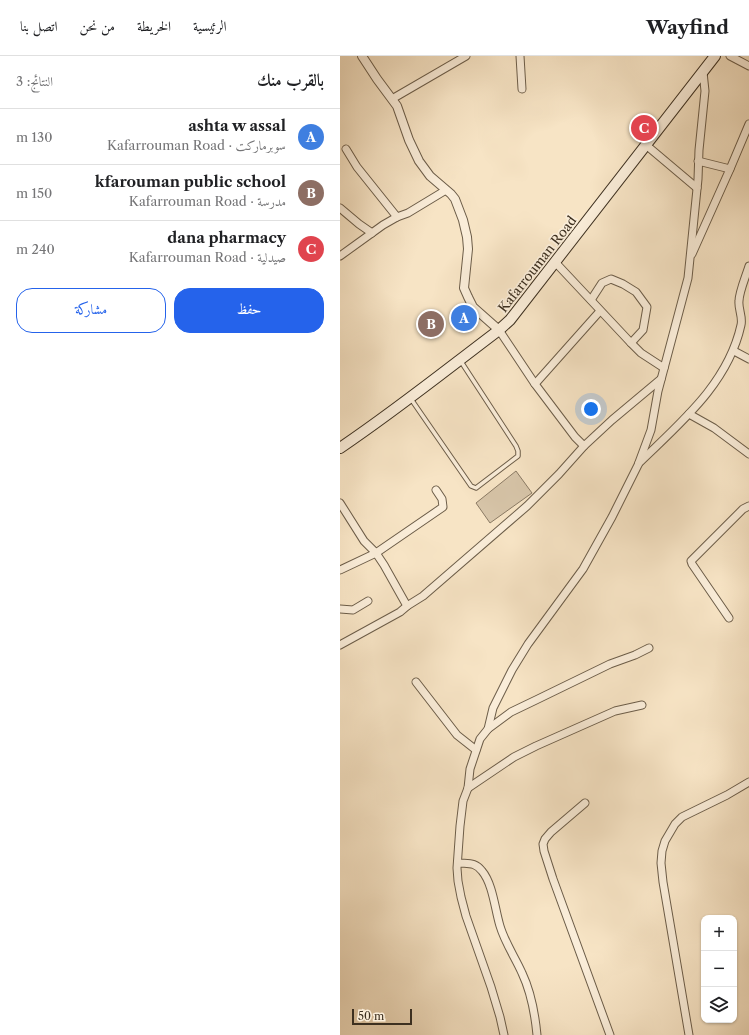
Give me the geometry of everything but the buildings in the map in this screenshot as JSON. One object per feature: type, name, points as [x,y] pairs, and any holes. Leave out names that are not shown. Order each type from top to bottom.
[{"type":"main road","name":"Kafarrouman Road","points":[[340,448],[410,398],[510,320],[715,56]]},
{"type":"street","points":[[362,56],[397,106],[409,140],[419,161],[430,176],[451,194],[454,199],[463,220],[465,229],[468,249],[464,288],[473,307],[499,330],[535,384],[575,437],[584,446]]},
{"type":"street","points":[[392,98],[466,56]]},
{"type":"street","points":[[520,56],[522,88]]},
{"type":"street","points":[[730,56],[749,66]]},
{"type":"street","points":[[488,729],[494,708],[512,670],[528,644],[583,569],[612,517],[638,465],[651,430],[658,391],[688,278],[705,91],[703,72]]},
{"type":"street","points":[[689,259],[749,124]]},
{"type":"street","points":[[646,145],[697,188]]},
{"type":"street","points":[[346,150],[357,167],[397,217]]},
{"type":"street","points":[[698,162],[730,169]]},
{"type":"street","points":[[340,256],[397,217],[408,213],[446,190]]},
{"type":"street","points":[[340,208],[372,233]]},
{"type":"street","points":[[555,262],[631,344],[641,353],[664,368]]},
{"type":"street","points":[[638,465],[707,394],[725,368],[734,351],[741,323],[739,301],[746,284],[749,266]]},
{"type":"street","points":[[591,300],[602,283],[611,279],[636,292],[647,307],[643,330],[631,344]]},
{"type":"street","points":[[535,384],[600,311]]},
{"type":"street","points":[[734,351],[749,359]]},
{"type":"street","points":[[340,646],[400,612],[428,591],[527,506],[584,446],[612,420],[661,379]]},
{"type":"street","points":[[689,414],[714,428],[749,454]]},
{"type":"street","points":[[340,570],[376,553],[443,507],[442,500],[436,490]]},
{"type":"street","points":[[340,503],[364,541],[376,553],[384,565],[407,606]]},
{"type":"street","points":[[729,618],[691,561],[743,509],[749,506]]},
{"type":"street","points":[[340,609],[353,610],[368,601]]},
{"type":"street","points":[[504,1035],[500,1017],[461,897],[458,881],[463,801],[468,788],[470,769],[480,739],[488,729],[511,712],[610,664],[649,648]]},
{"type":"street","points":[[416,682],[457,735],[476,750]]},
{"type":"street","points":[[468,788],[514,757],[536,746],[615,711],[642,704]]},
{"type":"street","points":[[689,1035],[663,882],[661,863],[662,851],[665,841],[675,824],[682,817],[727,795],[749,782]]},
{"type":"street","points":[[585,803],[545,839],[544,851],[610,1035]]},
{"type":"street","points":[[458,863],[474,864],[478,866],[486,876],[500,927],[522,973],[531,997],[537,1035]]},
{"type":"lane","points":[[410,398],[471,486],[476,488],[518,456],[518,452],[516,446],[460,360]]},
{"type":"shaded area","points":[[516,471],[532,493],[490,523],[476,503]]},
{"type":"place","name":"dana pharmacy","points":[[644,128]]},
{"type":"place","name":"ashta w assal","points":[[464,318]]},
{"type":"place","name":"kfarouman public school","points":[[431,324]]}]
